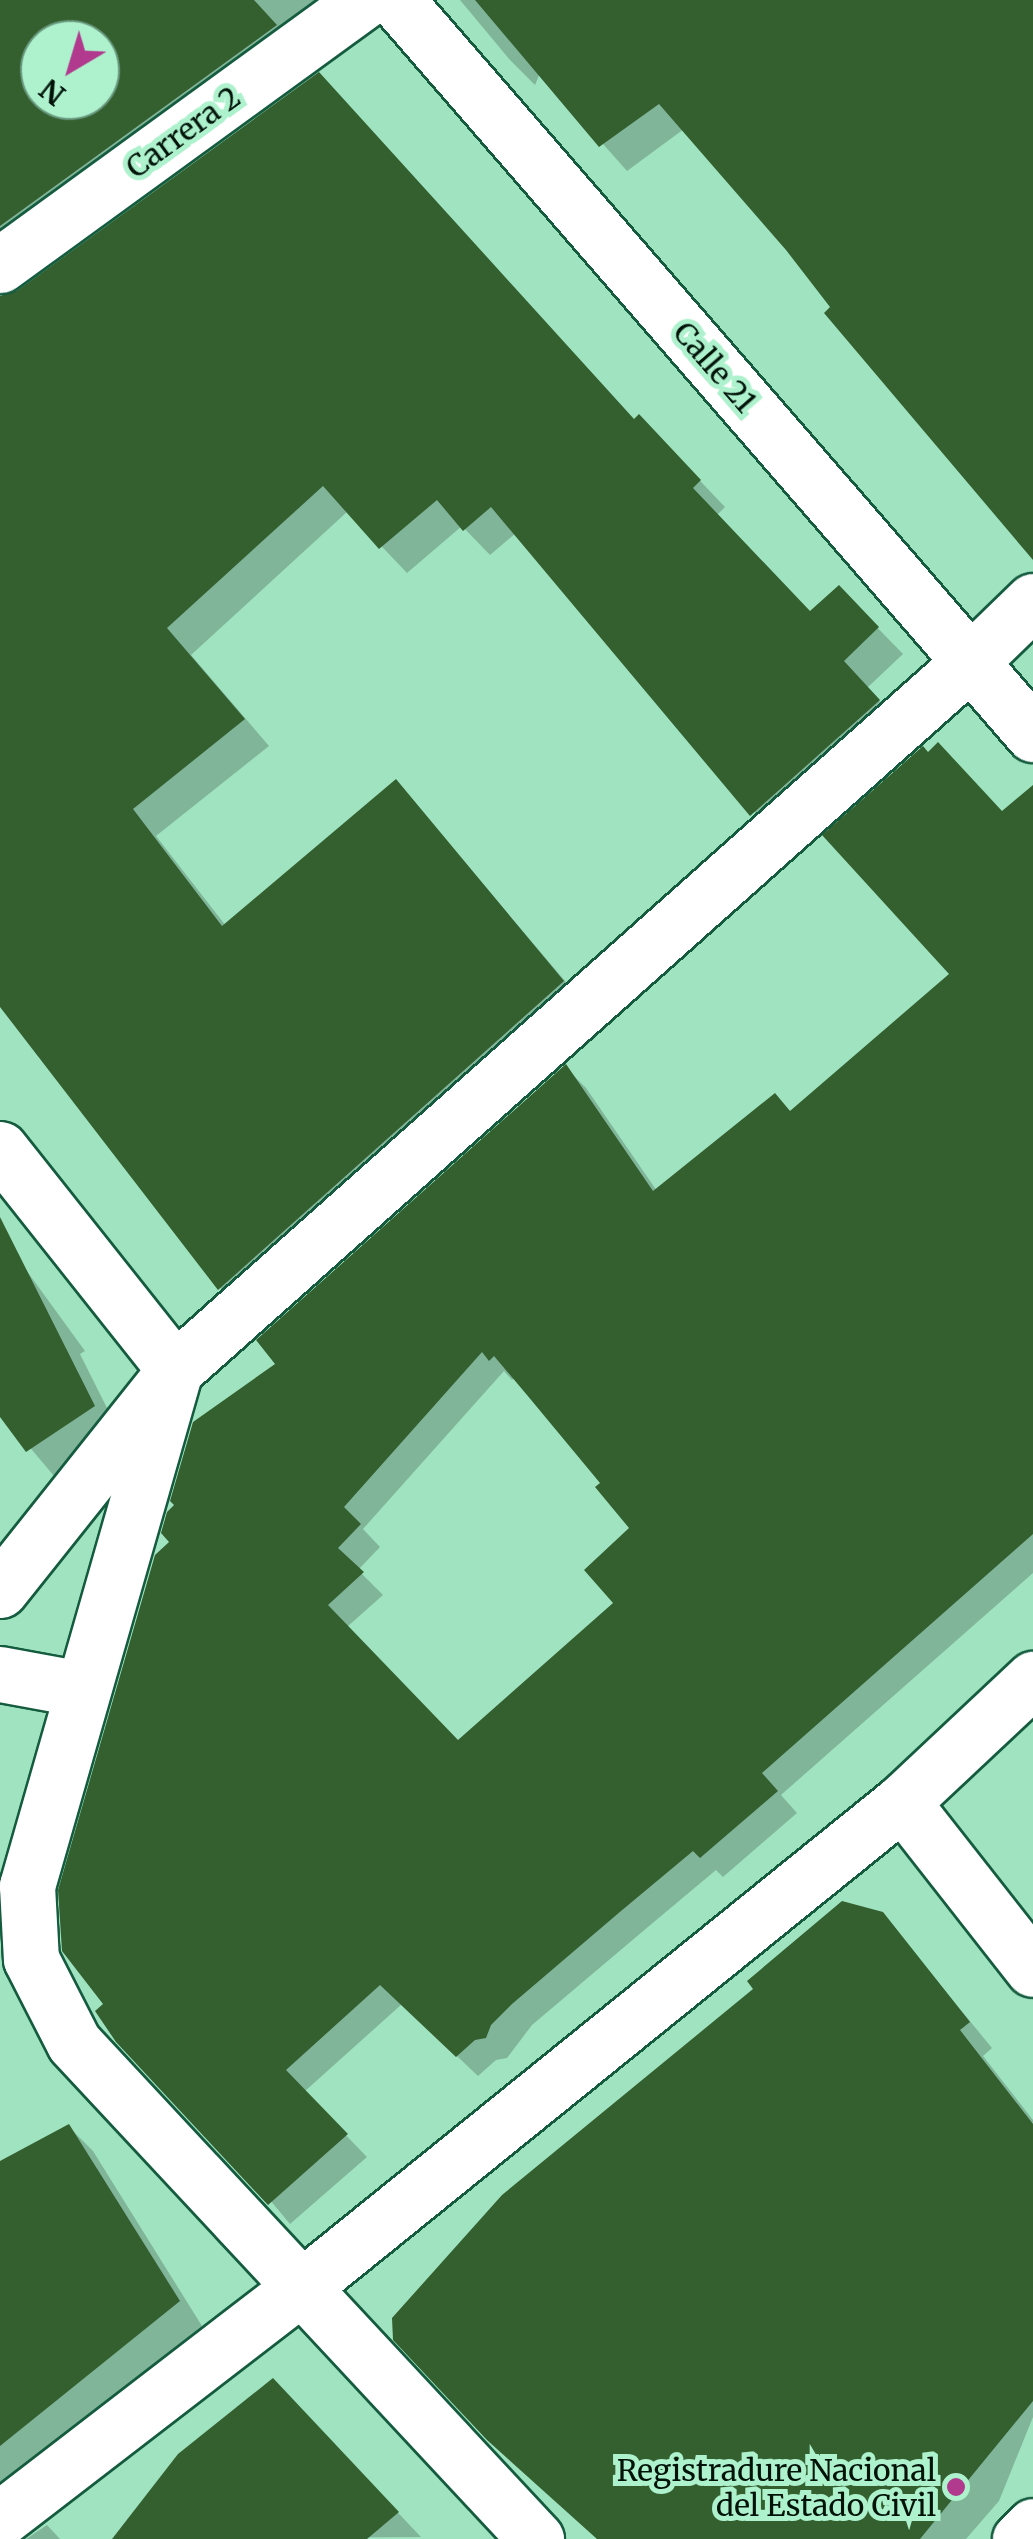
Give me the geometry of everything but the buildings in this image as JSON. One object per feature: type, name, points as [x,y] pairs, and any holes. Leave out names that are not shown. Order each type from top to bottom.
[{"type":"street","name":"Carrera 2","points":[[0,265],[365,0]]},
{"type":"street","name":"Calle 21","points":[[396,0],[1033,734]]},
{"type":"street","points":[[0,1590],[175,1370],[971,662],[1033,601]]},
{"type":"street","points":[[0,1149],[175,1370]]},
{"type":"street","points":[[175,1370],[27,1886],[31,1959],[74,2042],[536,2539]]},
{"type":"street","points":[[0,1674],[82,1690]]},
{"type":"street","points":[[0,2520],[303,2286],[902,1802],[1033,1679]]},
{"type":"street","points":[[902,1802],[1033,1969]]},
{"type":"street","points":[[1020,2539],[1033,2526]]},
{"type":"place","name":"Registradure Nacional del Estado Civil","points":[[956,2487]]}]
